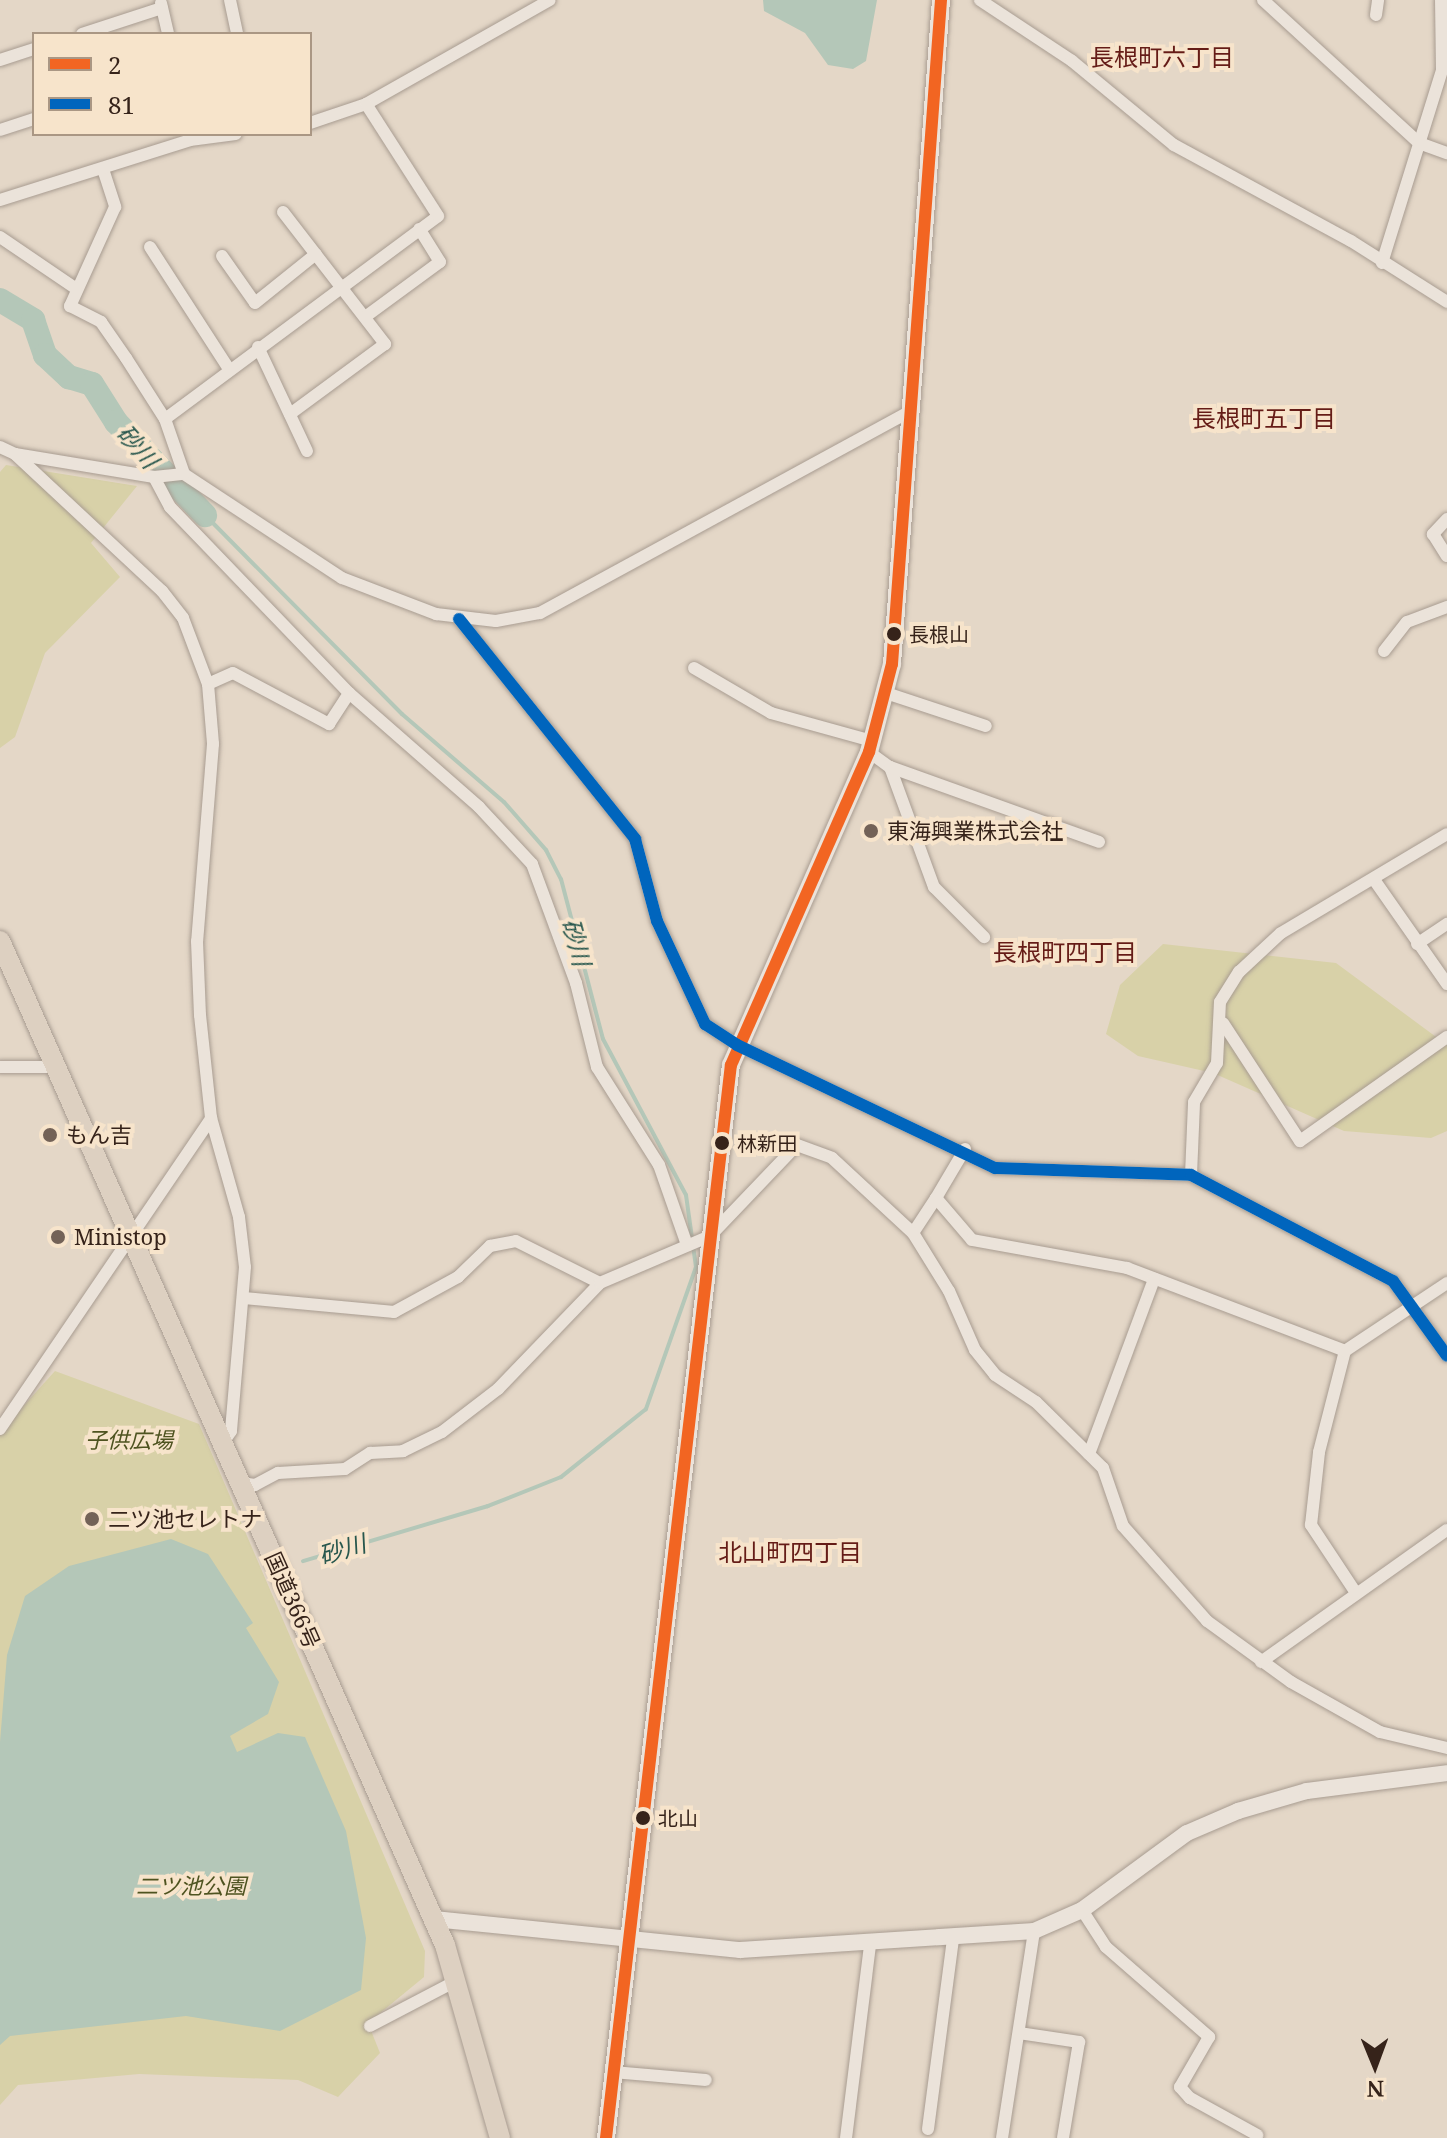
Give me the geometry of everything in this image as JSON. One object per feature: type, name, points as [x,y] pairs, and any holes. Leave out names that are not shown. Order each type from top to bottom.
[{"type":"highway","name":"国道366号","points":[[3,952],[434,1919],[456,1981],[500,2138]]},
{"type":"main road","points":[[606,2138],[710,1236],[737,1045],[871,746],[886,693],[912,410],[941,0]]},
{"type":"street","points":[[230,0],[237,32]]},
{"type":"street","points":[[312,122],[366,104],[550,0]]},
{"type":"street","points":[[980,0],[1072,61],[1174,145],[1447,302]]},
{"type":"street","points":[[1263,0],[1419,143],[1447,153]]},
{"type":"street","points":[[1376,15],[1378,0]]},
{"type":"street","points":[[1382,263],[1445,57],[1441,0]]},
{"type":"street","points":[[87,32],[162,4],[168,32]]},
{"type":"street","points":[[0,60],[32,50]]},
{"type":"street","points":[[165,419],[340,284],[438,216],[366,104]]},
{"type":"street","points":[[0,130],[32,120]]},
{"type":"street","points":[[0,200],[103,169],[189,137]]},
{"type":"street","points":[[103,169],[115,207],[75,288],[70,306],[101,322],[165,419],[184,474],[342,578],[459,619],[496,621],[540,613],[912,410]]},
{"type":"street","points":[[283,212],[385,344],[290,414]]},
{"type":"street","points":[[365,317],[440,262],[419,229]]},
{"type":"street","points":[[0,237],[75,288]]},
{"type":"street","points":[[150,247],[229,369]]},
{"type":"street","points":[[222,256],[255,303],[316,254]]},
{"type":"street","points":[[258,347],[307,451]]},
{"type":"street","points":[[0,447],[15,454],[157,478],[184,474]]},
{"type":"street","points":[[15,454],[162,591],[183,618],[208,684],[213,744],[197,941],[211,1118],[239,1217],[244,1298],[234,1352],[231,1431],[223,1443]]},
{"type":"street","points":[[157,478],[170,507],[349,693],[479,807],[532,864],[576,983],[597,1067],[659,1165],[687,1245]]},
{"type":"street","points":[[1447,519],[1433,534],[1447,556]]},
{"type":"street","points":[[1384,651],[1407,622],[1447,607]]},
{"type":"street","points":[[459,619],[635,839],[657,921],[705,1024],[737,1045],[965,1149],[995,1168],[1191,1175],[1393,1281],[1414,1305],[1447,1356]]},
{"type":"street","points":[[694,668],[771,713],[871,746],[890,767],[934,887],[984,937]]},
{"type":"street","points":[[208,684],[233,673],[329,724],[349,693]]},
{"type":"street","points":[[886,693],[986,726]]},
{"type":"street","points":[[890,767],[1099,842]]},
{"type":"street","points":[[1191,1175],[1194,1102],[1217,1063],[1223,1023],[1220,1002],[1239,972],[1281,933],[1375,881],[1447,834]]},
{"type":"street","points":[[1375,881],[1447,984]]},
{"type":"street","points":[[1417,944],[1447,924]]},
{"type":"street","points":[[1223,1023],[1300,1141],[1447,1037]]},
{"type":"street","points":[[0,1067],[56,1067]]},
{"type":"street","points":[[0,1427],[211,1118]]},
{"type":"street","points":[[241,1483],[255,1485],[278,1473],[345,1469],[370,1453],[403,1451],[442,1432],[498,1389],[600,1283],[710,1236],[797,1145],[832,1158],[913,1233],[949,1291],[975,1350],[995,1375],[1036,1402],[1103,1468],[1123,1526],[1207,1621],[1261,1662],[1380,1732],[1447,1748]]},
{"type":"street","points":[[913,1233],[965,1149]]},
{"type":"street","points":[[936,1198],[972,1240],[1127,1268],[1345,1351]]},
{"type":"street","points":[[244,1298],[394,1312],[458,1277],[490,1246],[516,1241],[600,1283]]},
{"type":"street","points":[[1089,1454],[1154,1279]]},
{"type":"street","points":[[1356,1593],[1311,1525],[1319,1452],[1345,1351],[1447,1283]]},
{"type":"street","points":[[1261,1662],[1447,1530]]},
{"type":"street","points":[[434,1919],[627,1942],[740,1950],[870,1946],[1034,1931],[1082,1910],[1172,1843],[1250,1806],[1307,1791],[1447,1773]]},
{"type":"street","points":[[1082,1910],[1106,1947],[1209,2037],[1180,2087],[1190,2098],[1257,2135]]},
{"type":"street","points":[[1002,2138],[1034,1931]]},
{"type":"street","points":[[928,2129],[953,1938]]},
{"type":"street","points":[[846,2138],[870,1946]]},
{"type":"street","points":[[370,2026],[456,1981]]},
{"type":"street","points":[[1019,2033],[1079,2042],[1063,2138]]},
{"type":"street","points":[[613,2072],[706,2080]]},
{"type":"green space","points":[[6,465],[137,486],[91,543],[120,577],[45,653],[15,737],[0,748],[0,472]]},
{"type":"green space","points":[[1163,944],[1336,963],[1447,1045],[1447,1131],[1431,1138],[1344,1131],[1213,1073],[1138,1056],[1106,1034],[1120,985]]},
{"type":"green space","name":"二ツ池公園","points":[[55,1371],[199,1424],[425,1951],[424,1977],[368,2023],[380,2053],[338,2097],[298,2080],[139,2074],[18,2085],[0,2105],[0,1432]]},
{"type":"shaded area","points":[[763,0],[877,0],[866,61],[853,69],[828,65],[805,33],[764,11]]},
{"type":"shaded area","name":"二ツ池公園","points":[[171,1539],[208,1554],[253,1623],[246,1628],[279,1682],[268,1714],[230,1736],[237,1752],[278,1733],[305,1737],[346,1831],[366,1938],[361,1990],[280,2031],[186,2016],[10,2036],[0,2045],[0,1742],[7,1655],[25,1596],[69,1566]]},
{"type":"waterway","name":"砂川","points":[[0,300],[33,320],[45,355],[69,377],[92,384],[116,422],[205,515]]},
{"type":"waterway","name":"砂川","points":[[205,515],[402,714],[504,802],[546,850],[561,879],[603,1039],[686,1195],[696,1267],[646,1409],[561,1477],[488,1506],[303,1561]]},
{"type":"transit line","name":"2","points":[[606,2138],[731,1065],[869,752],[892,664],[941,0]]},
{"type":"transit line","name":"81","points":[[459,619],[635,839],[657,921],[705,1024],[737,1045],[995,1168],[1191,1175],[1393,1281],[1447,1356]]},
{"type":"place","name":"長根山","points":[[894,634]]},
{"type":"place","name":"東海興業株式会社","points":[[871,831]]},
{"type":"place","name":"もん吉","points":[[50,1135]]},
{"type":"place","name":"林新田","points":[[722,1143]]},
{"type":"place","name":"Ministop","points":[[58,1237]]},
{"type":"place","name":"二ツ池セレトナ","points":[[92,1519]]},
{"type":"place","name":"北山","points":[[643,1818]]},
{"type":"district","name":"長根町六丁目","points":[[1162,57]]},
{"type":"district","name":"長根町五丁目","points":[[1264,418]]},
{"type":"district","name":"長根町四丁目","points":[[1065,952]]},
{"type":"district","name":"北山町四丁目","points":[[790,1552]]},
{"type":"park label","name":"子供広場","points":[[129,1440]]}]
